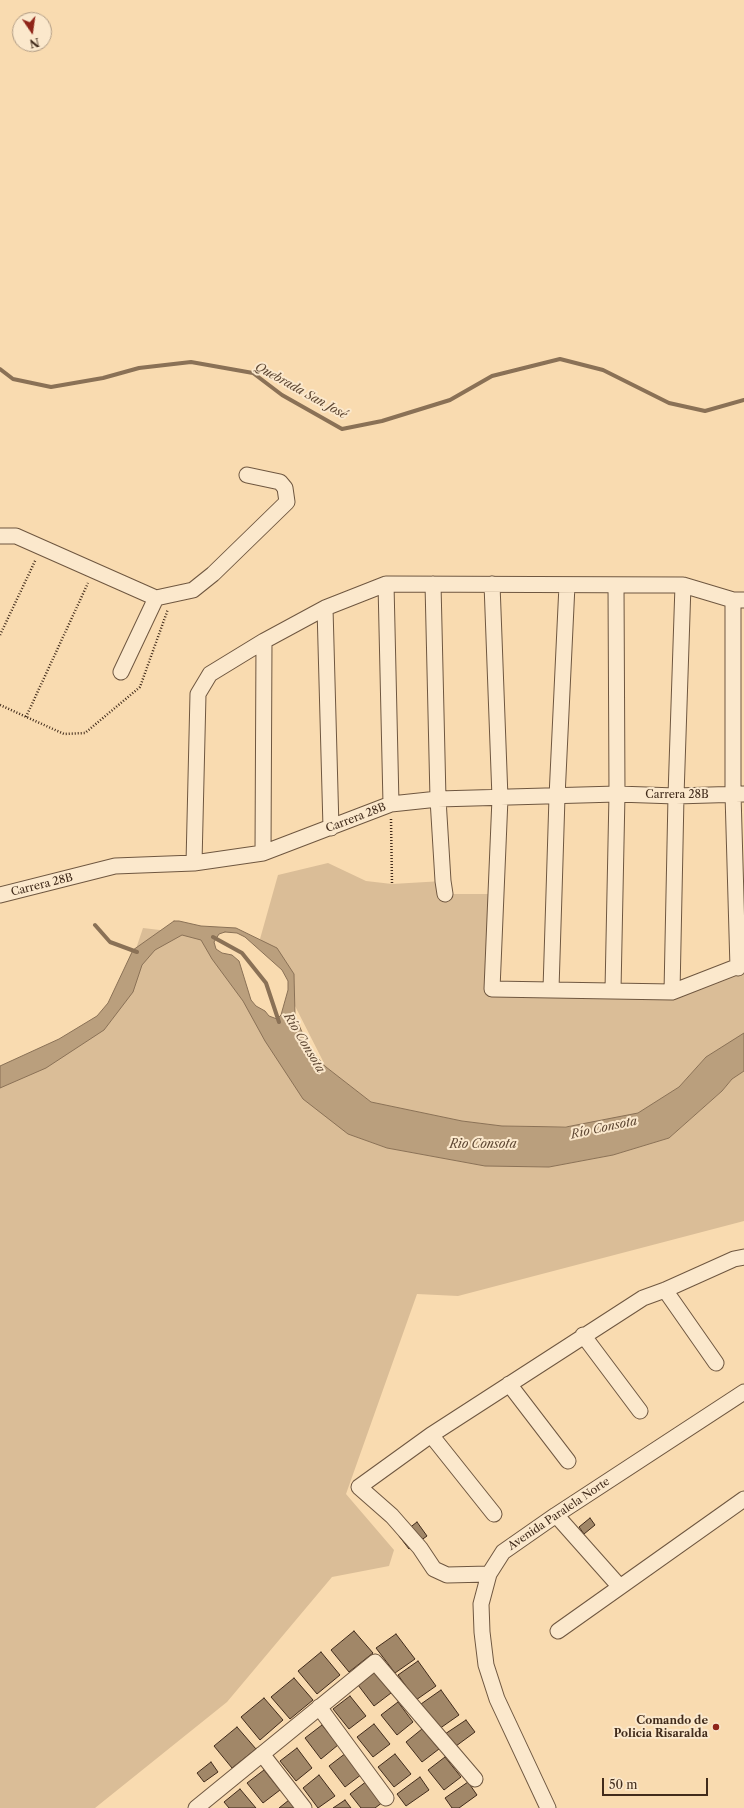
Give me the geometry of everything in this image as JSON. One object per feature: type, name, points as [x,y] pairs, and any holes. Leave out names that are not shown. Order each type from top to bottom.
[{"type":"street","points":[[0,536],[16,536],[156,598],[193,590],[287,502],[285,488],[280,482],[248,475]]},
{"type":"street","points":[[386,584],[391,804]]},
{"type":"street","points":[[194,862],[198,694],[210,674],[264,640],[325,608],[386,584],[492,584],[567,585],[683,585],[738,600],[738,794],[741,966],[672,992],[492,989],[500,798],[492,584]]},
{"type":"street","points":[[434,584],[438,799],[445,894]]},
{"type":"street","points":[[551,989],[556,797],[567,585]]},
{"type":"street","points":[[613,990],[617,794],[616,585]]},
{"type":"street","points":[[672,992],[676,796],[683,585]]},
{"type":"street","points":[[121,672],[156,598]]},
{"type":"street","points":[[325,608],[331,828]]},
{"type":"street","points":[[262,853],[264,640]]},
{"type":"street","name":"Carrera 28B","points":[[0,895],[115,866],[194,862],[262,853],[391,804],[438,799],[556,797],[617,794],[676,796],[738,794]]},
{"type":"street","points":[[489,1574],[446,1575],[434,1568],[420,1548],[392,1516],[359,1487],[431,1434],[642,1298],[665,1290],[734,1259],[744,1257]]},
{"type":"street","points":[[665,1290],[716,1363]]},
{"type":"street","points":[[583,1335],[640,1411]]},
{"type":"street","points":[[509,1384],[568,1461]]},
{"type":"street","name":"Avenida Paralela Norte","points":[[548,1808],[497,1698],[486,1666],[482,1632],[482,1604],[489,1574],[503,1552],[556,1515],[744,1392]]},
{"type":"street","points":[[431,1434],[494,1514]]},
{"type":"street","points":[[558,1631],[744,1499]]},
{"type":"street","points":[[556,1515],[620,1587]]},
{"type":"street","points":[[196,1808],[375,1662],[474,1779]]},
{"type":"street","points":[[320,1707],[386,1798]]},
{"type":"street","points":[[262,1754],[304,1808]]},
{"type":"path","points":[[0,635],[41,547]]},
{"type":"path","points":[[26,717],[93,570]]},
{"type":"path","points":[[0,705],[64,734],[85,733],[140,687],[174,594]]},
{"type":"path","points":[[391,804],[392,884]]},
{"type":"shaded area","points":[[328,863],[366,881],[392,884],[443,881],[445,894],[496,894],[492,989],[672,992],[744,964],[744,1036],[706,1057],[679,1087],[638,1114],[570,1126],[502,1126],[462,1121],[371,1102],[326,1067],[295,1006],[294,974],[260,939],[278,875]]},
{"type":"shaded area","points":[[143,928],[202,935],[348,1134],[387,1148],[485,1166],[549,1167],[613,1155],[669,1138],[722,1091],[732,1079],[744,1071],[744,1221],[458,1296],[417,1294],[346,1494],[394,1550],[389,1566],[332,1577],[227,1702],[95,1808],[0,1808],[0,1066],[112,1020]]},
{"type":"water","name":"Rio Consota","points":[[174,921],[201,926],[236,928],[277,948],[294,974],[295,1016],[309,1048],[326,1067],[371,1102],[462,1121],[502,1126],[566,1127],[638,1113],[679,1087],[706,1057],[744,1033],[744,1071],[732,1079],[722,1091],[669,1138],[613,1155],[549,1167],[485,1166],[387,1148],[348,1134],[303,1099],[265,1041],[243,1001],[212,959],[201,940],[182,935],[155,950],[142,965],[133,992],[104,1030],[46,1068],[0,1088],[0,1066],[59,1039],[97,1016],[108,1003],[133,950]],"holes":[[[225,932],[237,933],[245,937],[282,970],[288,981],[288,990],[281,1015],[277,1019],[269,1016],[251,1000],[239,961],[232,955],[222,953],[216,949],[214,942],[219,934]]]},
{"type":"building","points":[[590,1518],[595,1525],[584,1534],[579,1527]]},
{"type":"building","points":[[417,1522],[427,1536],[409,1549],[399,1536]]},
{"type":"building","points":[[354,1631],[373,1653],[349,1672],[331,1650]]},
{"type":"building","points":[[396,1634],[415,1659],[395,1673],[376,1648]]},
{"type":"building","points":[[321,1652],[340,1675],[317,1694],[298,1671]]},
{"type":"building","points":[[418,1661],[436,1686],[416,1700],[398,1675]]},
{"type":"building","points":[[375,1672],[391,1693],[374,1706],[358,1685]]},
{"type":"building","points":[[294,1678],[313,1700],[290,1719],[271,1697]]},
{"type":"building","points":[[441,1690],[459,1715],[439,1729],[421,1704]]},
{"type":"building","points":[[350,1696],[366,1716],[349,1729],[333,1709]]},
{"type":"building","points":[[264,1698],[283,1720],[260,1740],[241,1717]]},
{"type":"building","points":[[398,1702],[413,1722],[397,1735],[381,1715]]},
{"type":"building","points":[[466,1720],[475,1732],[452,1749],[442,1736]]},
{"type":"building","points":[[374,1724],[390,1744],[373,1757],[357,1737]]},
{"type":"building","points":[[322,1725],[338,1745],[321,1759],[305,1738]]},
{"type":"building","points":[[237,1727],[256,1749],[232,1768],[214,1746]]},
{"type":"building","points":[[422,1729],[439,1749],[422,1762],[406,1742]]},
{"type":"building","points":[[297,1748],[312,1768],[296,1781],[280,1761]]},
{"type":"building","points":[[346,1753],[362,1774],[345,1787],[329,1766]]},
{"type":"building","points":[[395,1754],[411,1774],[394,1787],[378,1767]]},
{"type":"building","points":[[445,1757],[461,1777],[444,1790],[428,1770]]},
{"type":"building","points":[[211,1762],[218,1772],[204,1782],[197,1773]]},
{"type":"building","points":[[264,1770],[280,1790],[263,1803],[247,1783]]},
{"type":"building","points":[[319,1775],[335,1796],[318,1808],[303,1788]]},
{"type":"building","points":[[420,1777],[429,1790],[406,1806],[397,1794]]},
{"type":"building","points":[[367,1781],[383,1802],[375,1808],[361,1808],[350,1794]]},
{"type":"building","points":[[468,1782],[477,1795],[459,1808],[452,1808],[445,1798]]},
{"type":"building","points":[[240,1789],[256,1808],[229,1808],[224,1802]]},
{"type":"building","points":[[289,1800],[296,1808],[279,1808]]},
{"type":"building","points":[[345,1800],[351,1808],[333,1808]]},
{"type":"waterway","name":"Quebrada San José","points":[[0,369],[13,379],[51,387],[103,378],[139,368],[191,362],[253,373],[282,395],[342,429],[382,421],[450,400],[492,376],[560,359],[603,370],[669,403],[705,411],[744,400]]},
{"type":"waterway","points":[[95,925],[110,942],[137,952]]},
{"type":"waterway","name":"Río Consota","points":[[213,937],[242,953],[266,983],[279,1022]]},
{"type":"place","name":"Comando de Policia Risaralda","points":[[716,1727]]}]
